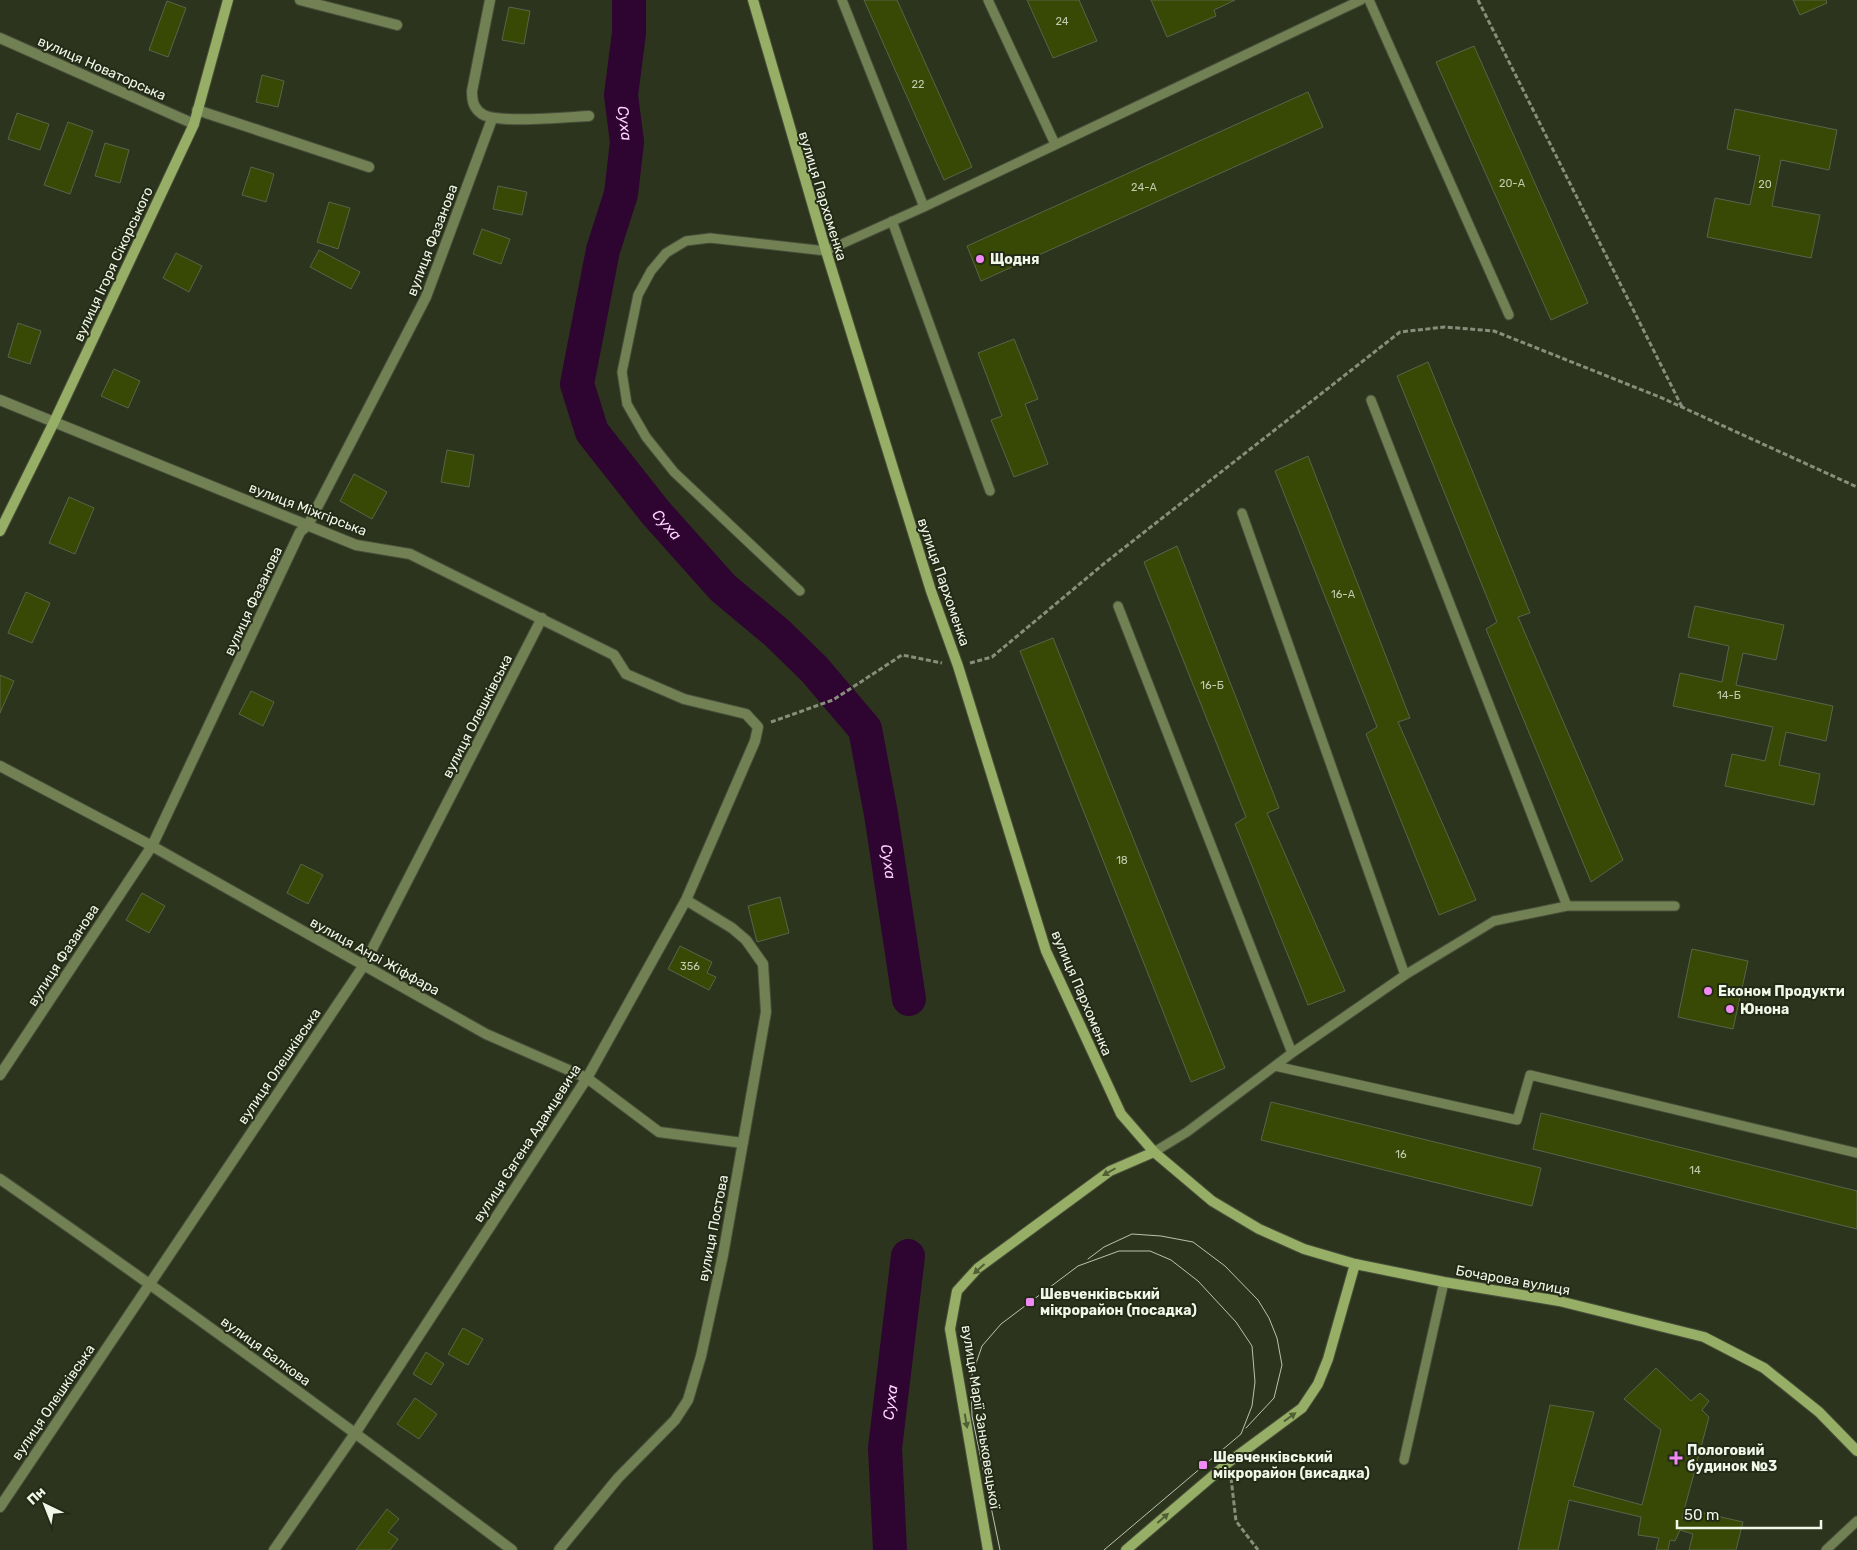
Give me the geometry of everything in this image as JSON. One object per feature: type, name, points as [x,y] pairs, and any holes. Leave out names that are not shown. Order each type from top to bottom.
[{"type":"street","name":"вулиця Ігоря Сікорського","points":[[0,531],[54,422],[194,124],[228,0]]},
{"type":"street","points":[[300,0],[397,25]]},
{"type":"street","points":[[490,0],[472,96],[477,110],[492,119],[589,116]]},
{"type":"street","name":"вулиця Пархоменка","points":[[753,0],[826,251],[931,591],[958,666],[1046,951],[1121,1114],[1154,1152]]},
{"type":"street","name":"вулиця Новаторська","points":[[0,38],[194,124]]},
{"type":"street","points":[[198,110],[369,167]]},
{"type":"street","name":"вулиця Фазанова","points":[[0,1075],[152,846],[300,532],[308,525],[426,297],[492,119]]},
{"type":"street","name":"вулиця Міжгірська","points":[[0,400],[356,544],[410,554],[614,655],[626,674],[684,699],[746,714],[758,727]]},
{"type":"street","name":"вулиця Олешківська","points":[[0,1507],[149,1282],[364,965],[542,618]]},
{"type":"street","name":"вулиця Євгена Адамцевича","points":[[274,1550],[356,1432],[587,1078],[686,900],[755,741],[758,727]]},
{"type":"street","name":"вулиця Анрі Жіффара","points":[[0,766],[152,846],[486,1034],[587,1078],[659,1132],[743,1143]]},
{"type":"street","name":"вулиця Постова","points":[[559,1550],[618,1478],[675,1420],[688,1400],[701,1356],[723,1255],[766,1012],[763,964],[746,940],[732,928],[686,900]]},
{"type":"street","name":"Бочарова вулиця","points":[[1154,1152],[1212,1201],[1259,1229],[1304,1249],[1355,1264],[1444,1282],[1559,1301],[1704,1337],[1764,1368],[1819,1412],[1857,1451]]},
{"type":"street","name":"вулиця Марії Заньковецької","points":[[988,1550],[950,1330],[957,1291],[978,1268],[1110,1171],[1154,1152]]},
{"type":"street","name":"вулиця Балкова","points":[[0,1179],[149,1282],[356,1432],[512,1550]]},
{"type":"street","points":[[1126,1550],[1229,1462],[1302,1408],[1318,1384],[1328,1359],[1355,1264]]},
{"type":"lane","points":[[842,0],[924,207]]},
{"type":"lane","points":[[988,0],[1055,144]]},
{"type":"lane","points":[[800,591],[674,472],[646,437],[627,404],[622,372],[638,295],[651,271],[666,253],[686,241],[710,238],[826,251],[924,207],[1361,0]]},
{"type":"lane","points":[[1369,0],[1510,315]]},
{"type":"lane","points":[[892,221],[990,491]]},
{"type":"lane","points":[[1371,400],[1567,906]]},
{"type":"lane","points":[[1242,513],[1406,975]]},
{"type":"lane","points":[[1118,606],[1292,1052]]},
{"type":"lane","points":[[1154,1152],[1187,1132],[1292,1052],[1406,975],[1494,921],[1567,906],[1674,906]]},
{"type":"lane","points":[[1275,1066],[1517,1120],[1530,1075],[1857,1153]]},
{"type":"lane","points":[[1404,1460],[1444,1282]]},
{"type":"lane","points":[[1826,1550],[1857,1521]]},
{"type":"path","points":[[1478,0],[1682,407]]},
{"type":"path","points":[[758,727],[833,700],[902,655],[958,666]]},
{"type":"path","points":[[1229,1462],[1236,1521],[1258,1550]]},
{"type":"building","points":[[864,0],[897,0],[972,167],[944,180]]},
{"type":"building","points":[[1027,0],[1079,0],[1097,41],[1053,58]]},
{"type":"building","points":[[1151,0],[1235,0],[1214,10],[1216,16],[1167,37]]},
{"type":"building","points":[[1793,0],[1826,0],[1827,3],[1800,15]]},
{"type":"building","points":[[167,1],[186,8],[168,57],[149,50]]},
{"type":"building","points":[[509,7],[530,11],[524,44],[502,40]]},
{"type":"building","points":[[1474,46],[1588,303],[1551,320],[1436,62]]},
{"type":"building","points":[[262,75],[284,81],[278,107],[256,102]]},
{"type":"building","points":[[1308,92],[1323,127],[981,281],[967,246]]},
{"type":"building","points":[[1735,109],[1837,130],[1829,170],[1781,160],[1772,206],[1820,215],[1811,258],[1707,237],[1715,198],[1750,205],[1760,156],[1727,149]]},
{"type":"building","points":[[17,113],[49,124],[40,150],[8,139]]},
{"type":"building","points":[[68,122],[93,131],[70,194],[44,185]]},
{"type":"building","points":[[105,143],[129,150],[120,183],[95,176]]},
{"type":"building","points":[[251,167],[274,174],[266,202],[242,195]]},
{"type":"building","points":[[498,186],[527,192],[522,215],[493,209]]},
{"type":"building","points":[[329,202],[350,208],[338,249],[317,242]]},
{"type":"building","points":[[482,229],[510,239],[501,264],[473,254]]},
{"type":"building","points":[[319,250],[360,272],[351,289],[310,267]]},
{"type":"building","points":[[176,253],[202,266],[189,292],[163,278]]},
{"type":"building","points":[[18,323],[41,331],[30,364],[8,357]]},
{"type":"building","points":[[1014,339],[1038,399],[1025,404],[1048,464],[1014,477],[991,420],[1002,416],[978,353]]},
{"type":"building","points":[[1428,362],[1530,613],[1518,617],[1623,860],[1591,882],[1486,629],[1497,622],[1397,376]]},
{"type":"building","points":[[114,369],[140,381],[128,408],[101,396]]},
{"type":"building","points":[[447,450],[474,455],[469,487],[441,482]]},
{"type":"building","points":[[1308,456],[1410,718],[1398,722],[1476,900],[1439,915],[1366,734],[1377,727],[1275,471]]},
{"type":"building","points":[[354,474],[387,492],[372,519],[340,501]]},
{"type":"building","points":[[69,497],[94,508],[75,554],[49,543]]},
{"type":"building","points":[[1177,546],[1279,808],[1267,813],[1345,991],[1308,1005],[1235,824],[1246,817],[1144,562]]},
{"type":"building","points":[[26,592],[50,603],[32,643],[8,633]]},
{"type":"building","points":[[1695,606],[1784,625],[1776,660],[1743,653],[1736,685],[1833,706],[1826,741],[1786,732],[1779,765],[1820,774],[1814,805],[1725,786],[1732,754],[1765,761],[1773,727],[1673,706],[1680,673],[1722,682],[1729,646],[1688,637]]},
{"type":"building","points":[[1053,638],[1225,1068],[1191,1082],[1020,651]]},
{"type":"building","points":[[0,675],[14,681],[0,713]]},
{"type":"building","points":[[251,691],[274,702],[263,726],[239,714]]},
{"type":"building","points":[[301,864],[323,875],[308,904],[287,893]]},
{"type":"building","points":[[142,893],[165,906],[149,933],[126,920]]},
{"type":"building","points":[[780,897],[789,933],[757,942],[748,906]]},
{"type":"building","points":[[680,946],[712,962],[707,973],[716,977],[709,990],[668,969]]},
{"type":"building","points":[[1692,949],[1748,961],[1733,1029],[1678,1017]]},
{"type":"building","points":[[1271,1102],[1541,1168],[1532,1206],[1261,1140]]},
{"type":"building","points":[[1541,1113],[1857,1191],[1857,1229],[1533,1149]]},
{"type":"building","points":[[463,1328],[483,1339],[468,1365],[448,1354]]},
{"type":"building","points":[[426,1352],[444,1364],[431,1385],[413,1374]]},
{"type":"building","name":"Пологовий будинок №3","points":[[1656,1368],[1691,1401],[1700,1393],[1709,1401],[1702,1410],[1709,1417],[1682,1518],[1696,1520],[1699,1512],[1743,1522],[1736,1550],[1689,1550],[1693,1534],[1680,1530],[1675,1541],[1670,1540],[1668,1550],[1656,1550],[1659,1538],[1638,1535],[1641,1517],[1569,1500],[1558,1550],[1518,1550],[1550,1405],[1594,1412],[1573,1486],[1642,1505],[1661,1430],[1624,1399]]},
{"type":"building","points":[[415,1398],[437,1414],[419,1439],[397,1424]]},
{"type":"building","points":[[387,1509],[399,1519],[388,1532],[398,1539],[390,1550],[356,1550]]},
{"type":"waterway","name":"Суха","points":[[629,0],[629,33],[621,95],[627,142],[621,194],[603,250],[577,384],[592,432],[656,513],[723,588],[776,632],[814,669],[865,729],[881,814],[909,999]]},
{"type":"waterway","name":"Суха","points":[[890,1550],[885,1448],[908,1256]]},
{"type":"tram line","points":[[1088,1259],[1104,1247],[1132,1234],[1161,1236],[1193,1242],[1225,1266],[1258,1300],[1269,1318],[1277,1338],[1282,1365],[1274,1398],[1246,1428]]},
{"type":"tram line","points":[[1000,1550],[972,1416],[971,1378],[982,1346],[1001,1324],[1078,1266],[1119,1251],[1150,1251],[1171,1260],[1198,1281],[1236,1322],[1252,1346],[1255,1382],[1252,1406],[1241,1434],[1104,1550]]},
{"type":"place","name":"Щодня","points":[[980,259]]},
{"type":"place","name":"Економ Продукти","points":[[1708,991]]},
{"type":"place","name":"Юнона","points":[[1730,1009]]},
{"type":"place","name":"Шевченківський мікрорайон (посадка)","points":[[1030,1302]]},
{"type":"place","name":"Пологовий будинок №3","points":[[1676,1458]]},
{"type":"place","name":"Шевченківський мікрорайон (висадка)","points":[[1203,1465]]}]
